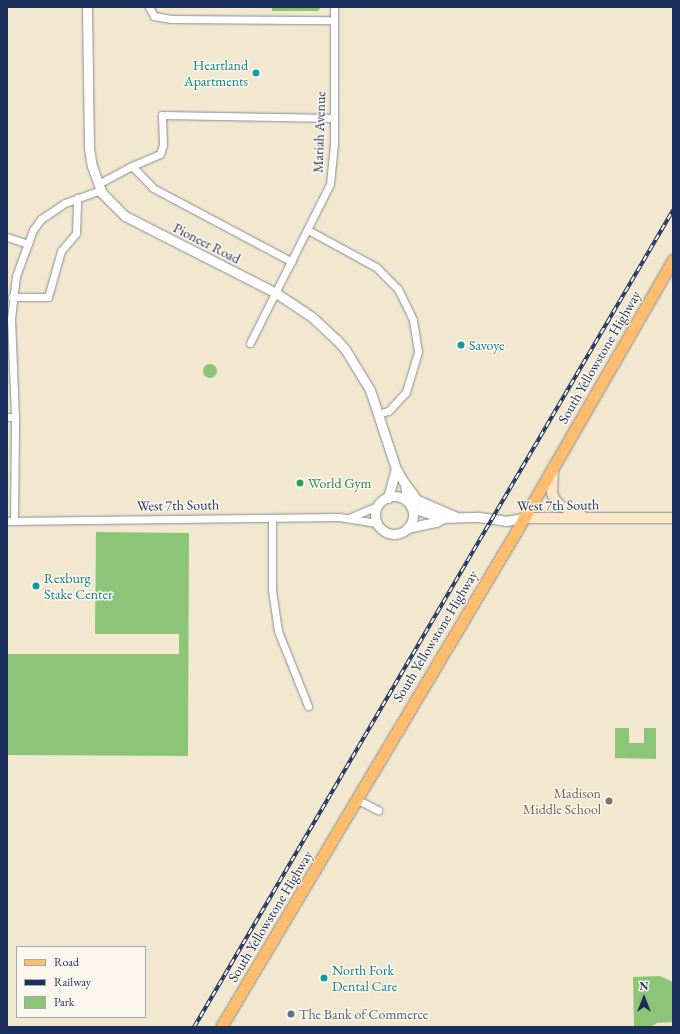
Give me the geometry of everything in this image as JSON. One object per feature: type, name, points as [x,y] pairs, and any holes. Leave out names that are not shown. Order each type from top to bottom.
[{"type":"main road","name":"South Yellowstone Highway","points":[[221,1027],[523,518],[673,260]]},
{"type":"main road","points":[[553,466],[552,493],[555,500],[561,506],[586,518]]},
{"type":"main road","name":"West 7th South","points":[[523,518],[673,518]]},
{"type":"street","name":"Pioneer Road","points":[[87,7],[88,133],[92,166],[100,187],[125,216],[276,293],[312,317],[345,349],[363,377],[378,414],[396,469],[405,484],[409,505]]},
{"type":"street","points":[[149,7],[154,16],[172,19],[334,20]]},
{"type":"street","name":"Mariah Avenue","points":[[250,343],[323,202],[332,176],[334,118],[334,7]]},
{"type":"street","points":[[11,521],[15,417],[9,319],[16,276],[28,244],[41,219],[50,211],[100,187],[132,166],[160,154],[163,145],[162,115],[334,118]]},
{"type":"street","points":[[132,166],[153,188],[292,262]]},
{"type":"street","points":[[12,297],[48,297],[61,251],[76,233],[77,198]]},
{"type":"street","points":[[308,230],[376,267],[398,290],[413,320],[418,352],[406,392],[388,411],[378,414]]},
{"type":"street","points":[[7,237],[28,244]]},
{"type":"street","points":[[7,417],[15,417]]},
{"type":"street","points":[[388,498],[396,469]]},
{"type":"street","points":[[405,484],[417,500],[457,517]]},
{"type":"street","points":[[398,497],[409,505],[412,520],[407,528],[393,534],[381,529],[377,523],[377,506],[388,498],[398,497]]},
{"type":"street","name":"West 7th South","points":[[409,505],[443,518],[457,517],[506,520],[523,518]]},
{"type":"street","name":"West 7th South","points":[[349,518],[377,506]]},
{"type":"street","points":[[272,518],[272,590],[278,631],[308,706]]},
{"type":"street","name":"West 7th South","points":[[11,521],[349,518],[377,523]]},
{"type":"street","name":"West 7th South","points":[[407,528],[436,522],[443,518]]},
{"type":"street","points":[[356,799],[378,810]]},
{"type":"green space","points":[[272,7],[320,8],[318,11],[272,11]]},
{"type":"green space","points":[[210,364],[215,366],[217,371],[215,376],[210,378],[205,376],[203,371],[205,366]]},
{"type":"green space","points":[[96,532],[189,533],[188,756],[7,755],[7,654],[179,654],[179,634],[95,634]]},
{"type":"green space","points":[[615,728],[629,728],[629,743],[644,743],[644,728],[656,728],[656,759],[615,758]]},
{"type":"green space","points":[[660,976],[673,982],[673,1022],[657,1023],[651,1027],[634,1027],[633,977]]},
{"type":"railway","points":[[194,1027],[673,210]]},
{"type":"place","name":"Heartland Apartments","points":[[256,73]]},
{"type":"place","name":"Savoye","points":[[461,345]]},
{"type":"place","name":"World Gym","points":[[300,483]]},
{"type":"place","name":"Rexburg Stake Center","points":[[36,586]]},
{"type":"place","name":"Madison Middle School","points":[[609,801]]},
{"type":"place","name":"North Fork Dental Care","points":[[324,978]]},
{"type":"place","name":"The Bank of Commerce","points":[[291,1014]]}]
